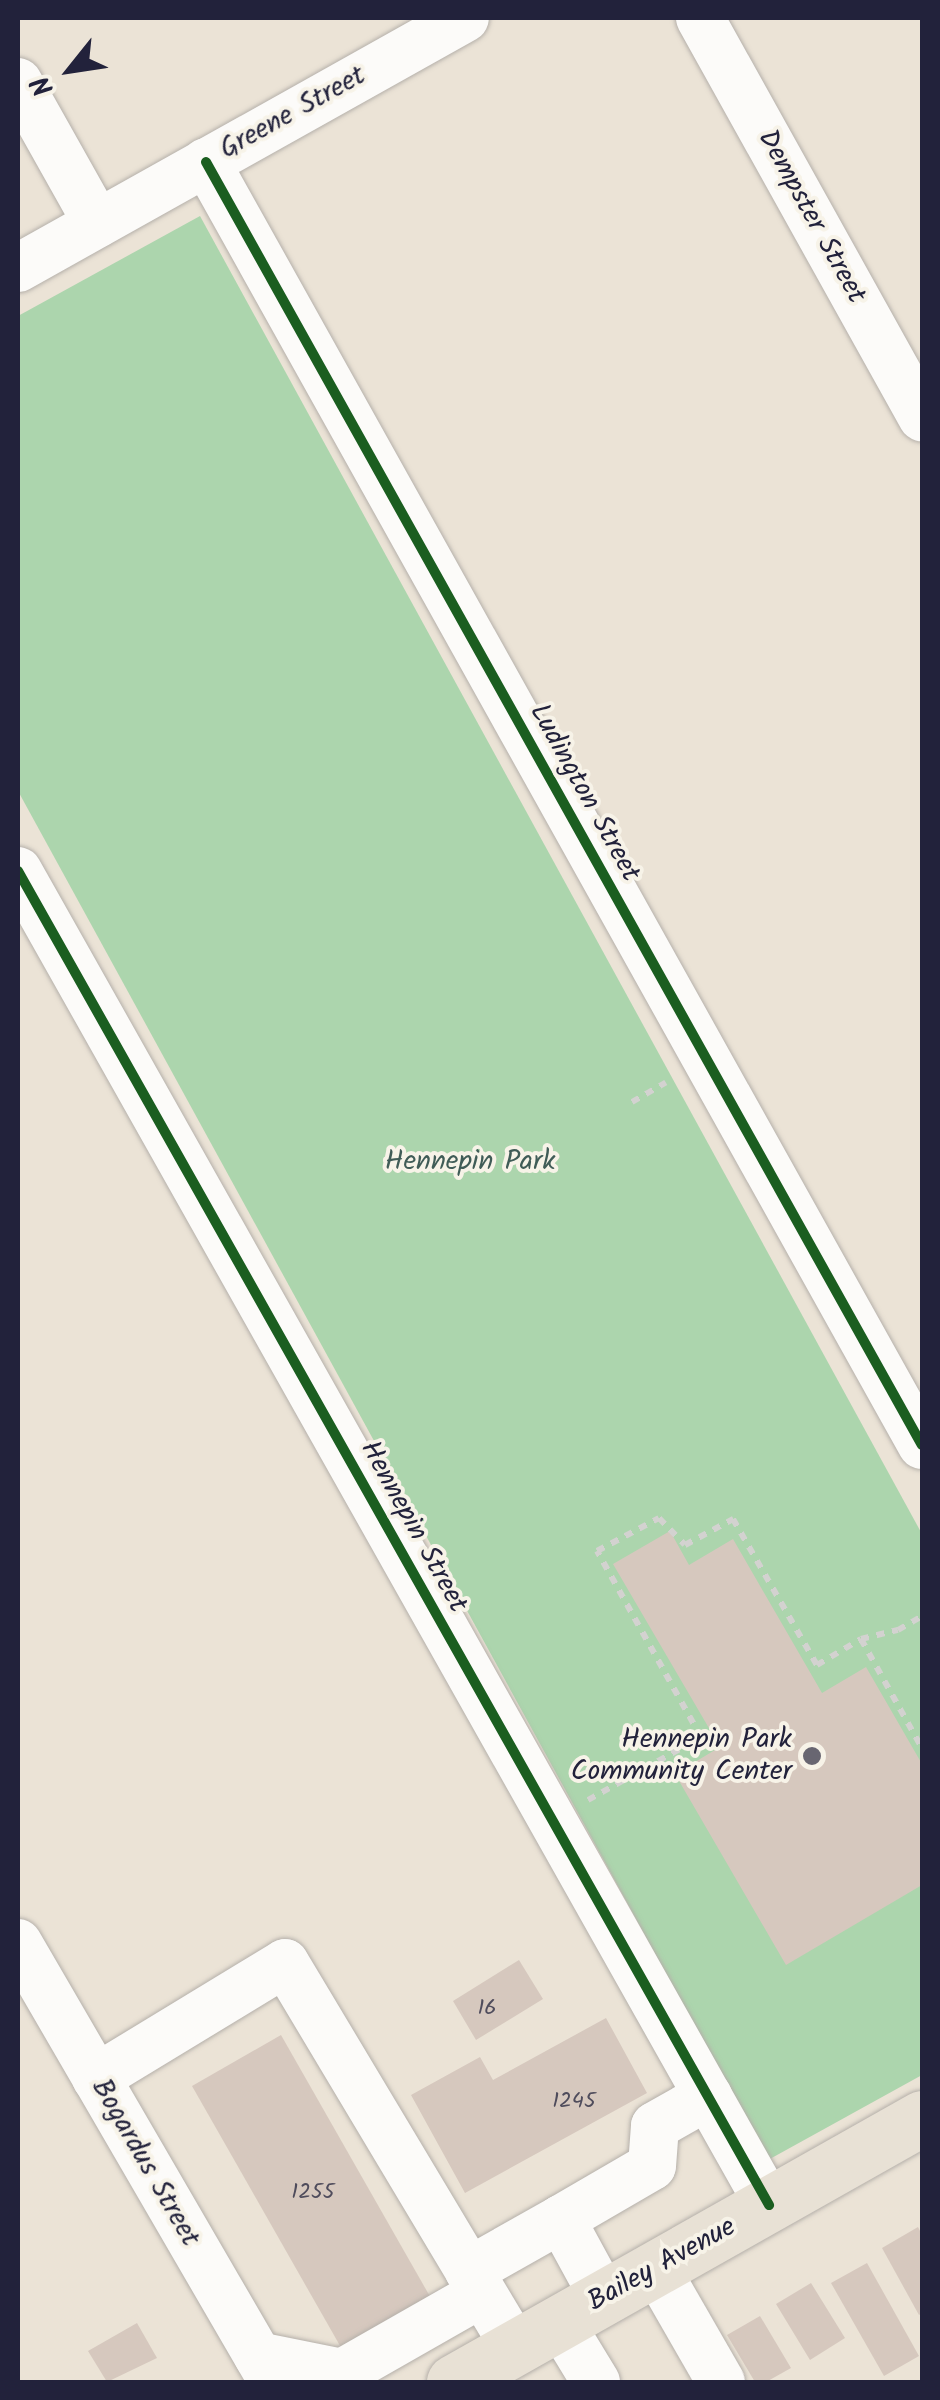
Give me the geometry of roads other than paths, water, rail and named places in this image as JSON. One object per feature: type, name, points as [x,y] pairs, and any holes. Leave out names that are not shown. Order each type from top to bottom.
[{"type":"main road","name":"Bailey Avenue","points":[[454,2382],[922,2118]]},
{"type":"street","name":"Greene Street","points":[[18,268],[465,18]]},
{"type":"street","name":"Dempster Street","points":[[700,18],[922,417]]},
{"type":"street","points":[[18,82],[97,224]]},
{"type":"street","name":"Ludington Street","points":[[206,162],[922,1445]]},
{"type":"street","name":"Hennepin Street","points":[[18,871],[769,2205]]},
{"type":"street","name":"Bogardus Street","points":[[18,1943],[266,2369]]},
{"type":"street","points":[[96,2078],[285,1963],[476,2282],[560,2323]]},
{"type":"street","points":[[266,2369],[342,2373],[561,2219],[652,2166],[655,2126],[708,2096]]},
{"type":"street","points":[[561,2219],[560,2323],[596,2382]]},
{"type":"street","points":[[656,2269],[721,2382]]},
{"type":"place","name":"Hennepin Park Community Center","points":[[812,1756]]},
{"type":"park label","name":"Hennepin Park","points":[[470,1162]]}]
